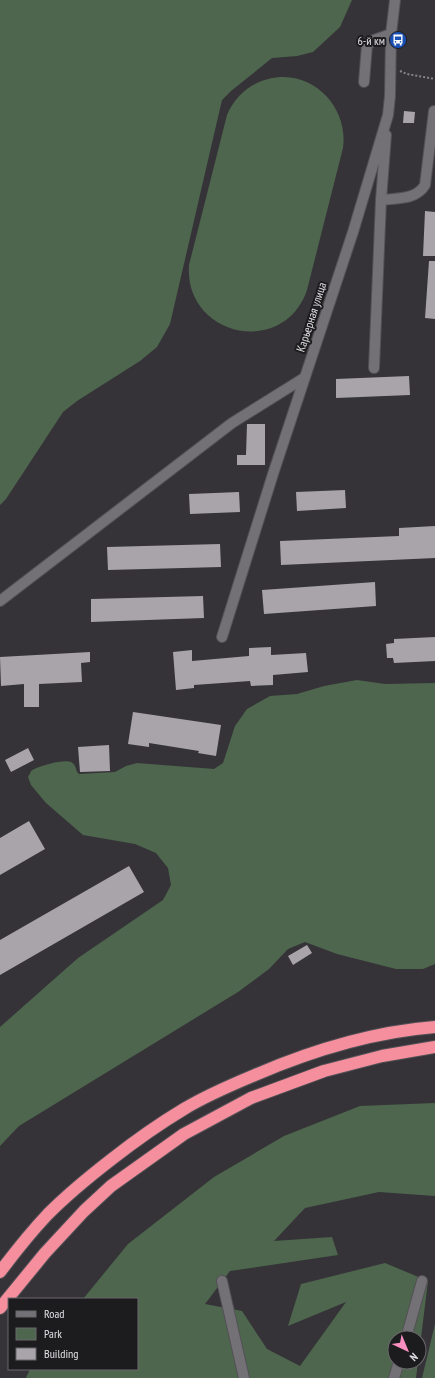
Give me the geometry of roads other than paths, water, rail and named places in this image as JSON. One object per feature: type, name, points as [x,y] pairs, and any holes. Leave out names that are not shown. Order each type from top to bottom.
[{"type":"highway","points":[[0,1272],[26,1239],[70,1194],[137,1140],[185,1108],[224,1087],[301,1056],[339,1044],[407,1029],[435,1027]]},
{"type":"highway","points":[[0,1308],[45,1252],[84,1211],[112,1186],[184,1134],[251,1098],[324,1071],[382,1056],[435,1047]]},
{"type":"street","name":"Карьерная улица","points":[[222,637],[304,378],[353,232],[388,115],[390,96],[391,34],[394,0]]},
{"type":"street","points":[[364,82],[367,45],[374,40],[391,34]]},
{"type":"street","points":[[381,200],[412,196],[421,191],[425,185],[434,111]]},
{"type":"street","points":[[374,368],[381,200],[388,115]]},
{"type":"street","points":[[0,601],[232,423],[304,378]]},
{"type":"street","points":[[222,1281],[244,1378]]},
{"type":"street","points":[[408,1330],[422,1281]]},
{"type":"place","name":"6-й км","points":[[398,40]]}]
